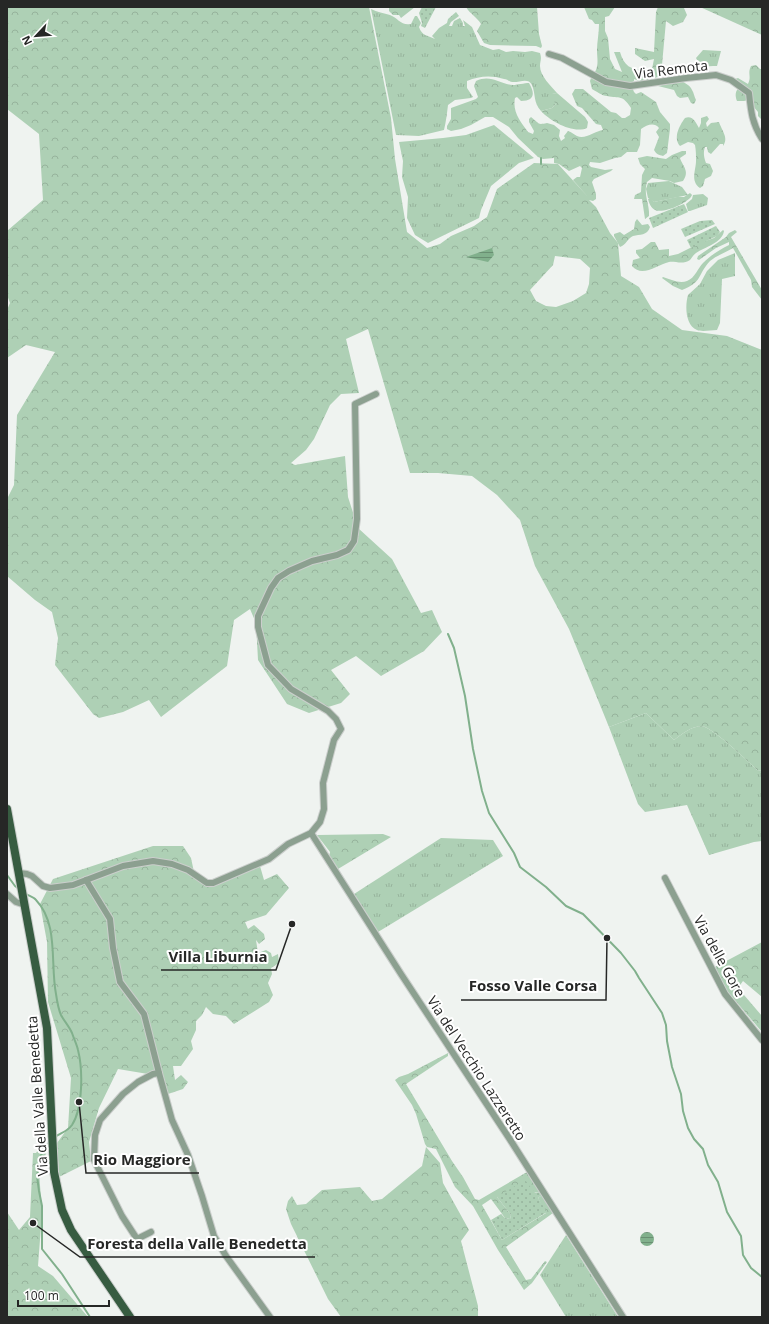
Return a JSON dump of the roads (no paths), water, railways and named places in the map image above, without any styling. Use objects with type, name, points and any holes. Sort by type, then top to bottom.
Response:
[{"type":"main road","name":"Via della Valle Benedetta","points":[[7,809],[47,1028],[54,1172],[62,1210],[71,1230],[130,1317]]},
{"type":"street","name":"Via Remota","points":[[549,54],[562,58],[606,82],[630,86],[716,75],[731,80],[749,93],[752,118],[755,128],[762,139]]},
{"type":"street","points":[[19,873],[32,876],[43,886],[50,888],[73,885],[123,866],[153,861],[172,864],[188,870],[207,883],[213,883],[269,859],[288,844],[311,832],[320,822],[324,809],[323,783],[334,740],[341,729],[336,720],[328,711],[291,689],[268,665],[258,627],[258,616],[271,588],[278,578],[289,571],[312,561],[337,555],[348,550],[354,541],[357,519],[355,404],[376,394]]},
{"type":"street","name":"Via del Vecchio Lazzeretto","points":[[311,832],[623,1317]]},
{"type":"street","name":"Via delle Gore","points":[[665,878],[725,994],[762,1040]]},
{"type":"street","points":[[86,880],[110,919],[113,948],[120,982],[144,1014],[172,1120],[188,1155],[214,1236],[226,1256],[270,1317]]},
{"type":"street","points":[[8,896],[16,902],[24,902]]},
{"type":"street","points":[[151,1232],[137,1239],[122,1216],[94,1160],[95,1135],[100,1120],[123,1094],[138,1082],[153,1074],[159,1073]]},
{"type":"waterway","points":[[541,158],[541,164]]},
{"type":"waterway","points":[[448,634],[454,648],[465,696],[473,749],[482,791],[489,813],[514,853],[520,867],[546,887],[566,906],[583,914],[621,953],[635,971],[662,1013],[666,1025],[667,1041],[672,1067],[681,1094],[683,1111],[688,1128],[694,1139],[703,1149],[708,1165],[718,1182],[727,1212],[741,1236],[743,1255],[751,1268],[762,1277]]},
{"type":"waterway","points":[[7,875],[19,889]]},
{"type":"waterway","points":[[26,894],[36,900],[48,921],[51,932],[54,982],[58,1004],[61,1015],[72,1033],[80,1058],[81,1089],[76,1118],[66,1131],[55,1137]]},
{"type":"waterway","points":[[49,1143],[41,1155],[37,1176],[42,1206],[42,1249],[62,1274],[90,1317]]},
{"type":"place","name":"Villa Liburnia","points":[[292,924]]},
{"type":"place","name":"Fosso Valle Corsa","points":[[607,938]]},
{"type":"place","name":"Rio Maggiore","points":[[79,1102]]},
{"type":"place","name":"Foresta della Valle Benedetta","points":[[33,1223]]}]
